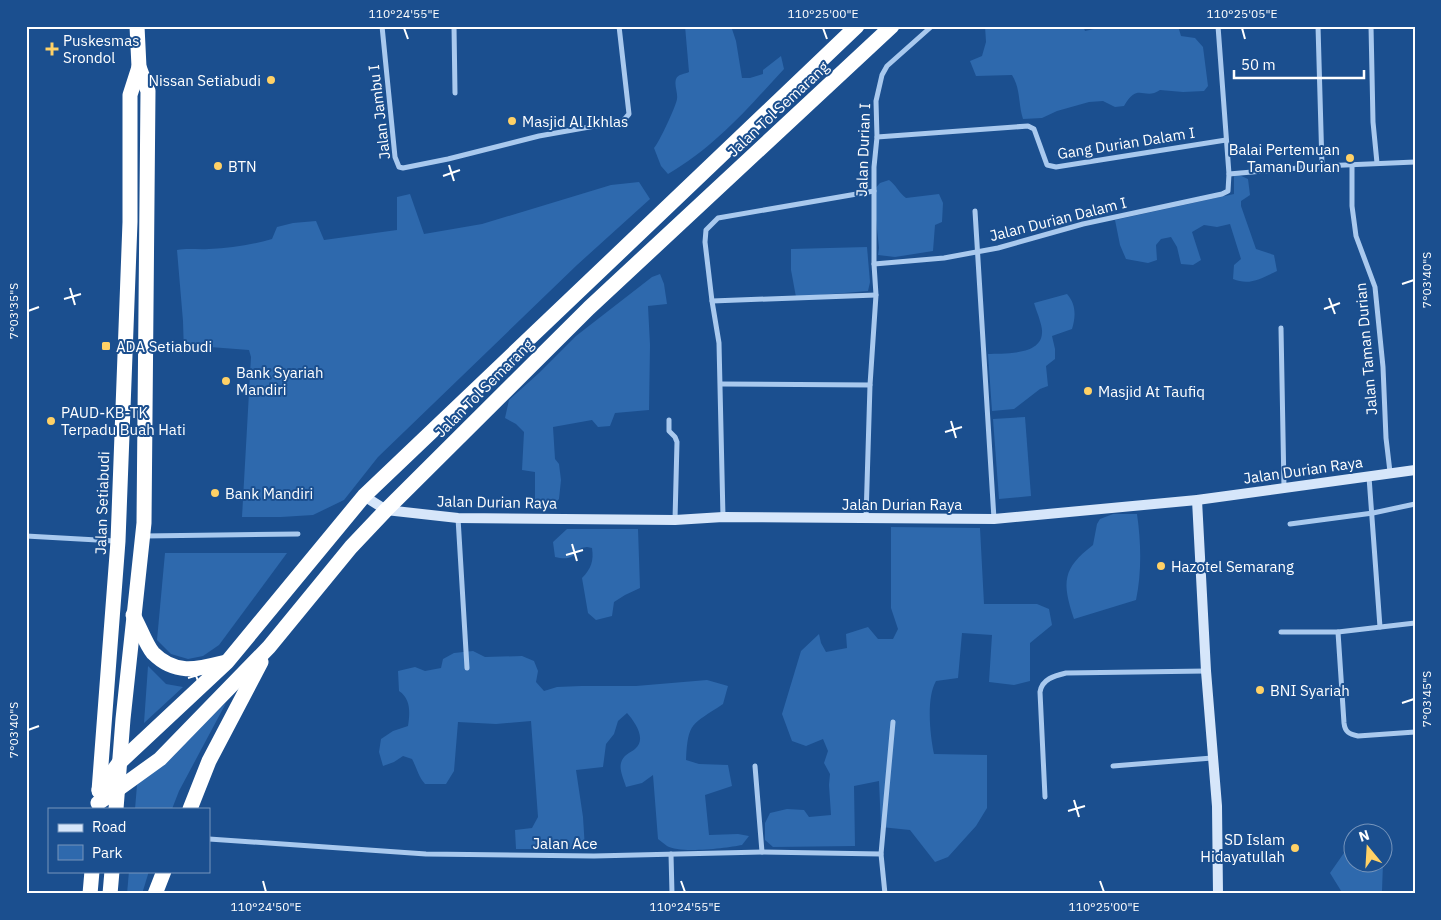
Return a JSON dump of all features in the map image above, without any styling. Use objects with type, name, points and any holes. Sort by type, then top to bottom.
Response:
[{"type":"highway","name":"Jalan Setiabudi","points":[[116,808],[133,615],[144,536],[148,90],[139,67],[137,26]]},
{"type":"highway","name":"Jalan Tol Semarang","points":[[119,763],[227,662],[364,496],[856,26]]},
{"type":"highway","name":"Jalan Tol Semarang","points":[[118,790],[160,758],[269,647],[351,547],[589,308],[892,26]]},
{"type":"highway","name":"Jalan Setiabudi","points":[[98,801],[118,541],[130,222],[130,95],[139,67]]},
{"type":"highway","points":[[133,615],[152,652],[172,667],[197,669],[227,662]]},
{"type":"highway","points":[[190,808],[209,761],[269,647]]},
{"type":"highway","points":[[98,801],[119,763]]},
{"type":"highway","points":[[98,801],[118,790]]},
{"type":"highway","points":[[90,894],[92,872]]},
{"type":"highway","points":[[110,894],[112,872]]},
{"type":"highway","points":[[155,894],[164,872]]},
{"type":"main road","name":"Jalan Durian Raya","points":[[386,510],[458,518],[675,520],[723,517],[994,519],[1197,500],[1415,470]]},
{"type":"main road","points":[[364,496],[386,510]]},
{"type":"main road","points":[[1197,500],[1206,671],[1217,806],[1218,894]]},
{"type":"street","name":"Jalan Jambu I","points":[[382,26],[396,164],[403,168],[448,159],[539,136],[623,121],[629,114],[619,26]]},
{"type":"street","points":[[454,26],[455,93]]},
{"type":"street","name":"Jalan Durian I","points":[[866,519],[870,385],[876,296],[874,264],[874,167],[877,137],[876,102],[882,76],[888,66],[932,26]]},
{"type":"street","points":[[1218,26],[1229,174],[1322,166],[1415,162]]},
{"type":"street","points":[[1318,26],[1322,166]]},
{"type":"street","points":[[1371,26],[1373,122],[1378,163]]},
{"type":"street","name":"Gang Durian Dalam I","points":[[877,137],[1028,126],[1034,129],[1046,165],[1056,167],[1226,140]]},
{"type":"street","name":"Jalan Taman Durian","points":[[1352,166],[1352,206],[1356,236],[1376,287],[1390,472]]},
{"type":"street","name":"Jalan Durian Dalam I","points":[[874,264],[928,260],[979,252],[1110,218],[1222,194],[1229,189],[1229,174]]},
{"type":"street","points":[[723,517],[719,342],[705,242],[706,230],[718,218],[874,191]]},
{"type":"street","points":[[975,211],[994,519]]},
{"type":"street","points":[[712,301],[876,296]]},
{"type":"street","points":[[1281,328],[1284,488]]},
{"type":"street","points":[[721,384],[870,385]]},
{"type":"street","points":[[669,420],[669,431],[676,437],[677,442],[675,520]]},
{"type":"street","points":[[1369,477],[1380,627]]},
{"type":"street","points":[[1290,524],[1373,513],[1415,504]]},
{"type":"street","points":[[458,518],[467,668]]},
{"type":"street","points":[[144,536],[298,534]]},
{"type":"street","points":[[26,536],[118,541]]},
{"type":"street","points":[[1281,632],[1338,632],[1415,623]]},
{"type":"street","points":[[1338,632],[1346,731],[1349,734],[1358,736],[1415,732]]},
{"type":"street","points":[[1045,797],[1040,692],[1044,683],[1049,678],[1066,673],[1206,671]]},
{"type":"street","points":[[885,894],[881,854],[893,722]]},
{"type":"street","points":[[1113,766],[1212,758]]},
{"type":"street","points":[[755,766],[762,852]]},
{"type":"street","name":"Jalan Ace","points":[[210,839],[426,854],[594,856],[762,852],[881,854]]},
{"type":"street","points":[[671,854],[672,894]]},
{"type":"green space","points":[[685,26],[731,26],[736,41],[742,78],[763,74],[763,70],[781,56],[784,69],[716,139],[701,152],[668,174],[661,166],[654,148],[676,103],[676,79],[680,75],[689,72]]},
{"type":"green space","points":[[985,26],[1083,26],[1085,31],[1107,26],[1178,26],[1181,36],[1195,38],[1203,47],[1208,86],[1204,91],[1160,90],[1150,94],[1137,93],[1133,94],[1124,106],[1115,107],[1103,101],[1089,102],[1057,111],[1042,118],[1023,119],[1017,86],[1012,75],[976,76],[970,61],[982,56],[986,42]]},
{"type":"green space","points":[[1237,174],[1248,179],[1250,195],[1241,201],[1241,206],[1256,249],[1274,255],[1277,271],[1245,282],[1233,279],[1234,265],[1241,259],[1230,224],[1217,227],[1204,225],[1192,232],[1201,260],[1193,265],[1181,264],[1177,247],[1171,237],[1161,239],[1156,245],[1157,260],[1148,263],[1126,259],[1120,245],[1115,220],[1234,194],[1234,175]]},
{"type":"green space","points":[[889,180],[906,198],[939,194],[943,203],[942,222],[935,225],[933,251],[895,257],[878,255],[879,248],[873,191],[880,183]]},
{"type":"green space","points":[[639,182],[650,199],[577,265],[378,457],[344,500],[313,515],[242,517],[251,357],[249,350],[210,347],[184,354],[177,250],[225,248],[256,243],[272,239],[277,227],[293,223],[316,221],[324,240],[397,230],[397,197],[410,194],[424,234],[482,224],[611,185]]},
{"type":"green space","points":[[867,247],[870,282],[868,291],[796,297],[791,270],[791,249]]},
{"type":"green space","points":[[660,274],[664,284],[667,304],[648,306],[650,345],[649,410],[615,413],[610,426],[598,427],[592,420],[553,427],[555,459],[559,464],[561,480],[559,499],[549,509],[535,503],[535,472],[522,470],[524,432],[516,424],[505,418],[509,400],[576,336],[652,277]]},
{"type":"green space","points":[[1067,294],[1074,306],[1075,315],[1072,329],[1052,336],[1055,359],[1046,366],[1048,386],[1040,389],[1014,409],[992,411],[988,354],[1020,352],[1035,346],[1040,340],[1042,330],[1034,303]]},
{"type":"green space","points":[[1025,417],[1031,496],[999,499],[993,419]]},
{"type":"green space","points":[[1113,514],[1137,514],[1140,557],[1136,600],[1074,619],[1068,595],[1067,577],[1075,561],[1093,545],[1097,524],[1100,519]]},
{"type":"green space","points":[[891,527],[980,528],[984,604],[1037,604],[1049,609],[1052,625],[1030,643],[1030,681],[1014,685],[989,682],[992,635],[962,633],[958,678],[936,681],[933,688],[930,717],[934,754],[987,755],[987,808],[976,826],[948,857],[935,862],[910,830],[881,827],[879,781],[854,786],[855,846],[773,847],[765,840],[765,823],[770,813],[787,809],[804,810],[809,817],[831,815],[830,774],[824,763],[828,751],[823,739],[806,746],[792,741],[782,714],[801,651],[819,634],[826,652],[847,648],[846,634],[868,627],[878,639],[893,639],[898,629],[891,608]]},
{"type":"green space","points":[[567,529],[638,529],[640,588],[614,602],[612,616],[596,620],[588,613],[582,578],[591,564],[593,557],[592,548],[581,548],[570,557],[555,557],[553,542]]},
{"type":"green space","points":[[165,553],[287,553],[219,645],[203,656],[188,659],[171,654],[157,640]]},
{"type":"green space","points":[[473,651],[485,657],[522,656],[534,661],[538,671],[536,682],[544,691],[557,687],[636,686],[707,680],[728,686],[723,704],[698,721],[690,731],[686,760],[699,764],[728,765],[732,786],[705,795],[709,835],[738,834],[749,836],[742,845],[704,850],[673,848],[658,839],[653,775],[642,783],[626,787],[621,772],[622,760],[635,749],[640,740],[636,726],[627,713],[618,721],[614,734],[606,744],[603,767],[576,770],[583,817],[585,849],[516,849],[515,830],[532,828],[538,817],[531,721],[496,724],[458,722],[454,771],[446,784],[425,784],[412,759],[403,756],[383,766],[379,752],[381,739],[393,731],[408,726],[409,707],[406,698],[399,691],[398,671],[415,667],[425,671],[441,668],[443,659],[454,653]]},
{"type":"green space","points":[[148,666],[166,684],[183,687],[144,723]]},
{"type":"green space","points":[[226,703],[179,791],[172,808],[135,808],[137,785]]},
{"type":"green space","points":[[1344,853],[1344,872],[1383,872],[1382,891],[1369,894],[1343,894],[1330,873]]},
{"type":"green space","points":[[129,872],[149,872],[142,894],[127,894]]},
{"type":"place","name":"Puskesmas Srondol","points":[[52,49]]},
{"type":"place","name":"Nissan Setiabudi","points":[[271,80]]},
{"type":"place","name":"Masjid Al Ikhlas","points":[[512,121]]},
{"type":"place","name":"Balai Pertemuan Taman Durian","points":[[1350,158]]},
{"type":"place","name":"BTN","points":[[218,166]]},
{"type":"place","name":"ADA Setiabudi","points":[[106,346]]},
{"type":"place","name":"Bank Syariah Mandiri","points":[[226,381]]},
{"type":"place","name":"Masjid At Taufiq","points":[[1088,391]]},
{"type":"place","name":"PAUD-KB-TK Terpadu Buah Hati","points":[[51,421]]},
{"type":"place","name":"Bank Mandiri","points":[[215,493]]},
{"type":"place","name":"Hazotel Semarang","points":[[1161,566]]},
{"type":"place","name":"BNI Syariah","points":[[1260,690]]},
{"type":"place","name":"SD Islam Hidayatullah","points":[[1295,848]]}]
